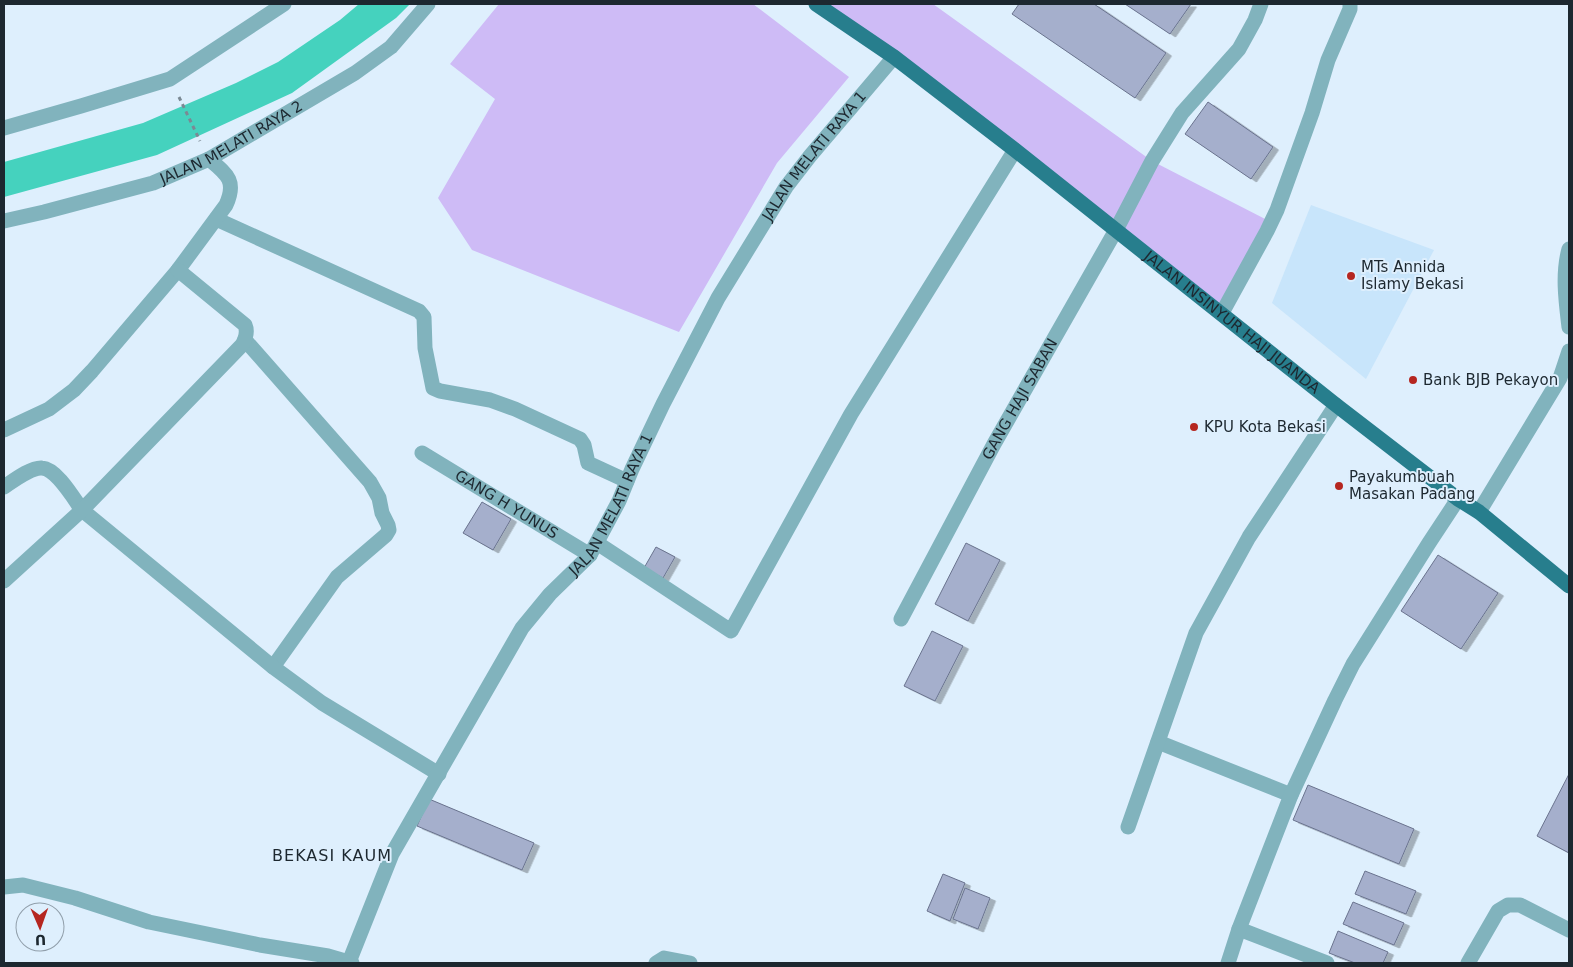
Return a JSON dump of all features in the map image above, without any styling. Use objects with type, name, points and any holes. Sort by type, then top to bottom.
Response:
[{"type":"main road","name":"JALAN INSINYUR HAJI JUANDA","points":[[822,5],[1016,150],[1336,405],[1458,499],[1479,512],[1569,586]]},
{"type":"street","points":[[4,128],[170,78],[284,4]]},
{"type":"street","name":"JALAN MELATI RAYA 2","points":[[4,221],[153,183],[210,159],[346,78],[391,47],[428,4]]},
{"type":"street","name":"GANG HAJI SABAN","points":[[900,619],[994,444],[1116,230],[1152,161],[1182,113],[1239,49],[1256,20],[1261,4]]},
{"type":"street","points":[[1222,314],[1277,210],[1309,122],[1328,60],[1350,9],[1350,4]]},
{"type":"street","name":"JALAN MELATI RAYA 1","points":[[350,963],[392,854],[522,628],[550,594],[594,549],[619,501],[663,404],[718,298],[786,187],[894,57]]},
{"type":"street","name":"GANG H YUNUS","points":[[422,453],[594,549],[731,631],[852,414],[1016,150]]},
{"type":"street","points":[[4,430],[49,409],[74,390],[178,270],[226,205],[231,189],[227,175],[210,159]]},
{"type":"street","points":[[216,219],[419,311],[424,318],[425,348],[433,388],[440,392],[490,400],[515,409],[580,439],[584,445],[588,463],[627,481]]},
{"type":"street","points":[[1569,249],[1565,290],[1569,327]]},
{"type":"street","points":[[4,581],[82,510],[245,340],[247,329],[245,324],[178,270]]},
{"type":"street","points":[[245,340],[370,482],[379,498],[382,513],[388,525],[386,535],[337,577],[273,667]]},
{"type":"street","points":[[1479,512],[1560,378],[1569,351]]},
{"type":"street","points":[[1128,826],[1196,633],[1249,537],[1336,405]]},
{"type":"street","points":[[4,487],[36,468],[44,468],[56,475],[82,510],[273,667],[322,703],[439,774]]},
{"type":"street","points":[[1228,963],[1239,929],[1291,795],[1319,732],[1353,664],[1428,543],[1458,499]]},
{"type":"street","points":[[1158,742],[1291,795]]},
{"type":"street","points":[[4,887],[23,885],[76,898],[149,922],[327,960],[350,963]]},
{"type":"street","points":[[1468,963],[1498,911],[1508,906],[1520,906],[1569,930]]},
{"type":"street","points":[[1239,929],[1328,963]]},
{"type":"street","points":[[656,963],[664,958],[690,963]]},
{"type":"path","points":[[170,78],[210,159]]},
{"type":"shaded area","points":[[359,4],[410,4],[396,18],[292,93],[157,155],[4,197],[4,162],[143,123],[236,83],[278,62],[340,20]]},
{"type":"shaded area","points":[[499,4],[753,4],[849,77],[777,163],[679,332],[472,250],[438,198],[495,99],[450,64]]},
{"type":"shaded area","points":[[827,4],[933,4],[1152,161],[1271,222],[1222,313]]},
{"type":"shaded area","name":"MTs Annida Islamy Bekasi","points":[[1311,205],[1434,250],[1366,379],[1272,303]]},
{"type":"building","points":[[1019,4],[1094,4],[1166,53],[1135,98],[1012,14]]},
{"type":"building","points":[[1125,4],[1191,4],[1170,34]]},
{"type":"building","points":[[1208,102],[1273,147],[1251,179],[1185,134]]},
{"type":"building","points":[[482,502],[511,519],[493,550],[463,533]]},
{"type":"building","points":[[966,543],[1000,560],[968,621],[935,604]]},
{"type":"building","points":[[656,547],[675,557],[663,578],[644,568]]},
{"type":"building","points":[[1438,555],[1498,593],[1461,649],[1401,611]]},
{"type":"building","points":[[932,631],[963,646],[935,701],[904,686]]},
{"type":"building","points":[[1569,774],[1569,853],[1537,836]]},
{"type":"building","points":[[1308,785],[1414,829],[1399,864],[1293,820]]},
{"type":"building","points":[[429,799],[534,843],[522,870],[417,826]]},
{"type":"building","points":[[1365,871],[1416,891],[1406,914],[1355,894]]},
{"type":"building","points":[[943,874],[965,883],[950,921],[927,911]]},
{"type":"building","points":[[965,888],[990,898],[978,929],[953,919]]},
{"type":"building","points":[[1353,902],[1404,923],[1394,945],[1343,924]]},
{"type":"building","points":[[1338,931],[1388,952],[1383,963],[1355,963],[1329,953]]},
{"type":"place","name":"MTs Annida Islamy Bekasi","points":[[1351,276]]},
{"type":"place","name":"Bank BJB Pekayon","points":[[1413,380]]},
{"type":"place","name":"KPU Kota Bekasi","points":[[1194,427]]},
{"type":"place","name":"Payakumbuah Masakan Padang","points":[[1339,486]]},
{"type":"district","name":"BEKASI KAUM","points":[[332,855]]}]
